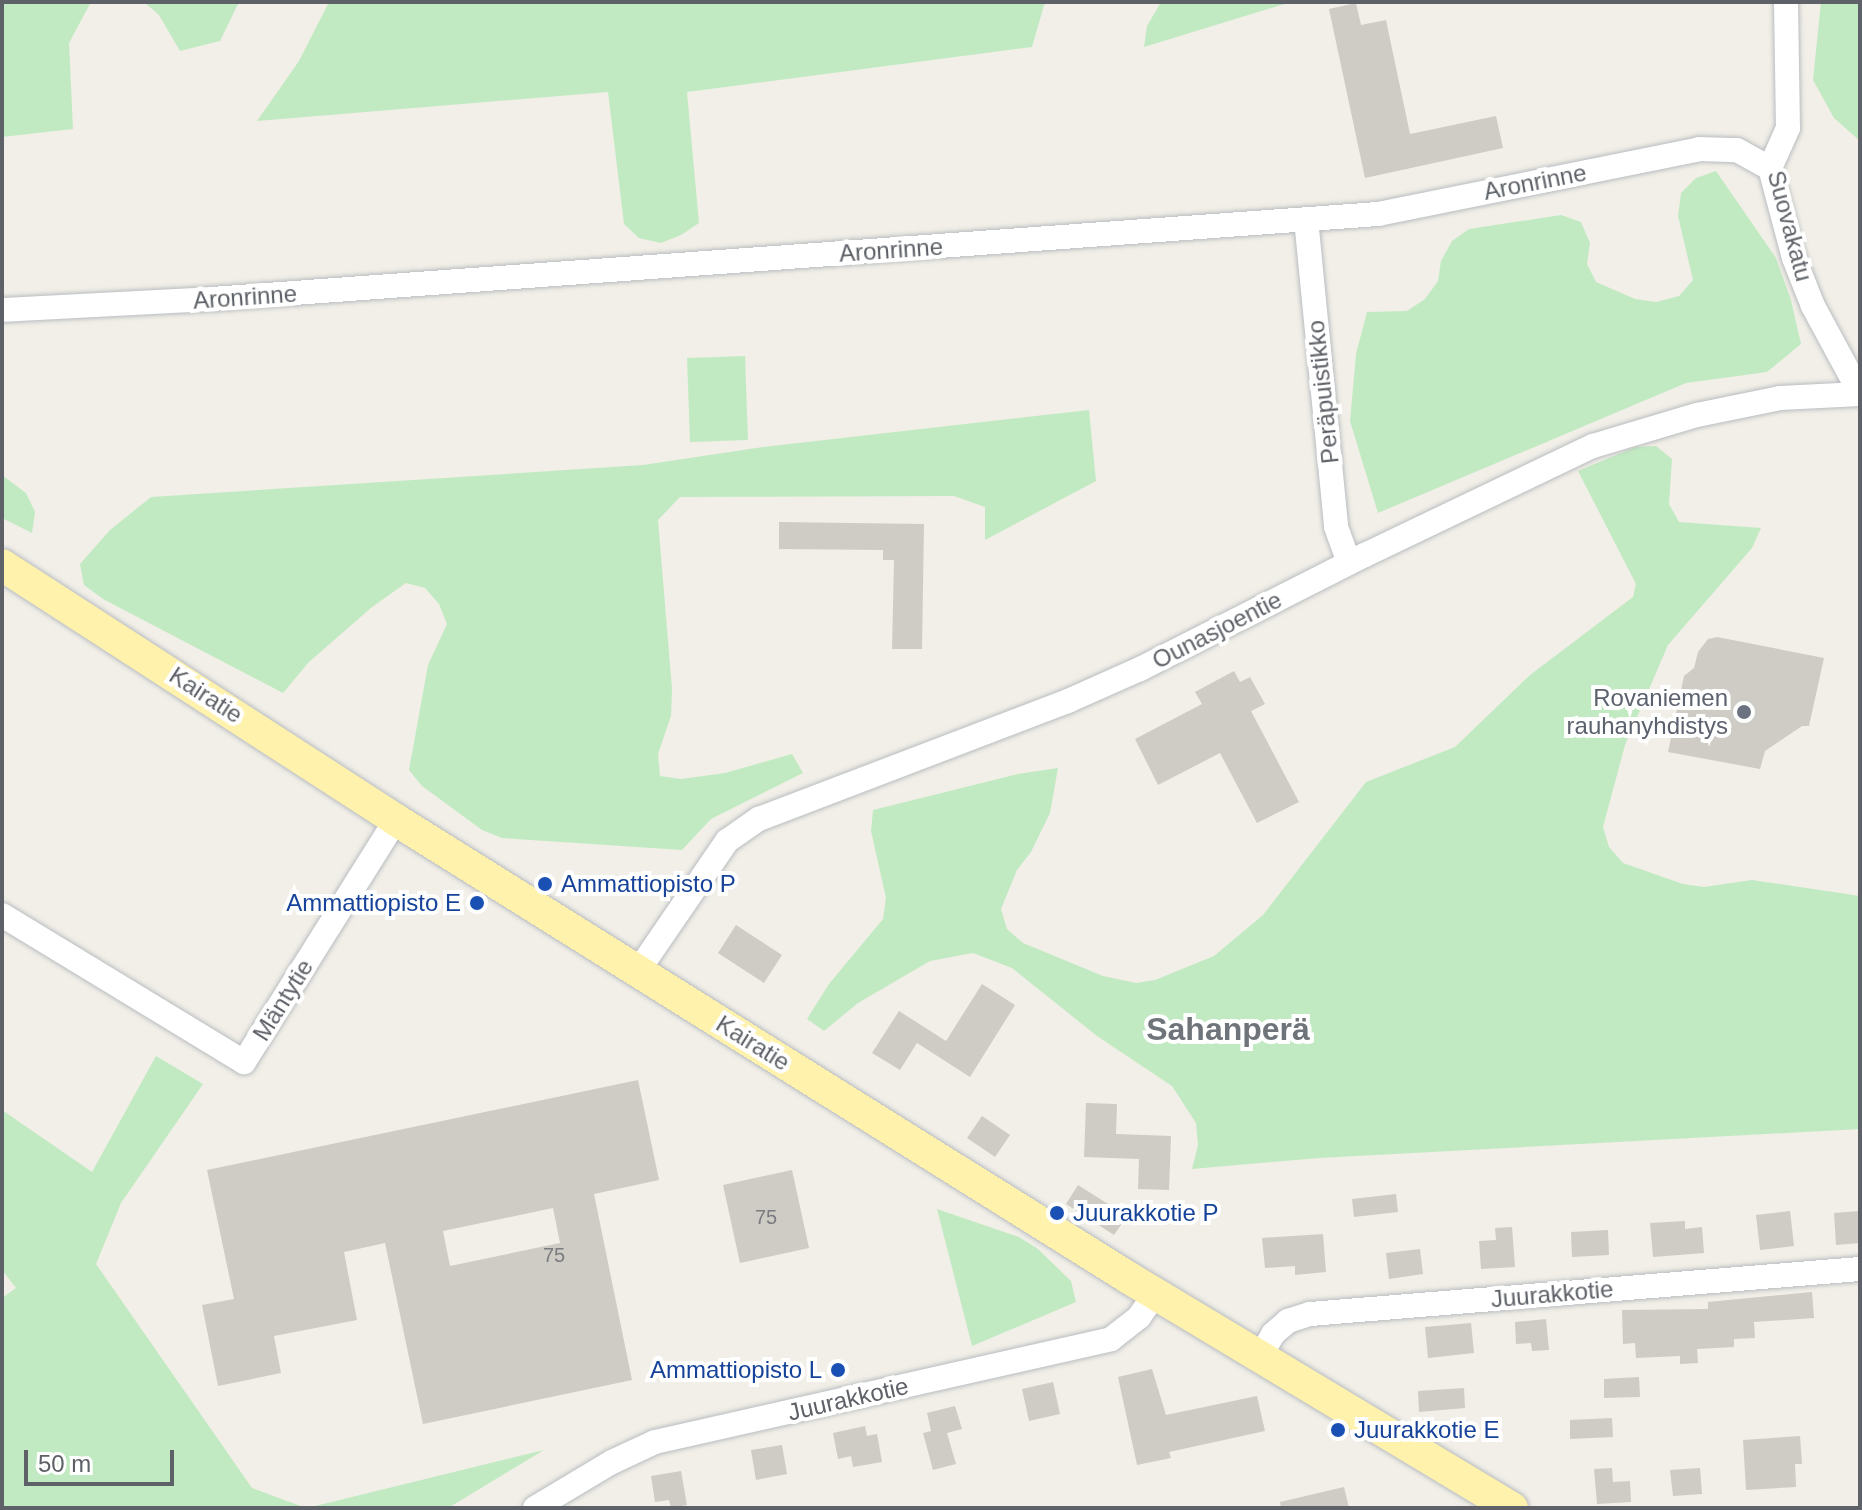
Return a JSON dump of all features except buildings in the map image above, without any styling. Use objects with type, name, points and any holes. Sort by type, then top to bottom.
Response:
[{"type":"main road","name":"Kairatie","points":[[2,565],[396,820],[1156,1293],[1512,1508]]},
{"type":"street","name":"Suovakatu","points":[[1786,2],[1788,128],[1770,168],[1794,258],[1808,294],[1860,394]]},
{"type":"street","name":"Aronrinne","points":[[2,310],[244,297],[1378,214],[1699,149],[1737,150],[1770,168]]},
{"type":"street","name":"Peräpuistikko","points":[[1306,219],[1336,527],[1349,563]]},
{"type":"street","name":"Ounasjoentie","points":[[638,971],[727,841],[759,819],[1068,701],[1140,669],[1349,563],[1593,446],[1697,415],[1780,398],[1860,394]]},
{"type":"street","name":"Mäntytie","points":[[2,915],[244,1062],[396,820]]},
{"type":"street","name":"Juurakkotie","points":[[1261,1355],[1273,1334],[1288,1321],[1310,1314],[1860,1269]]},
{"type":"street","name":"Juurakkotie","points":[[535,1508],[612,1462],[655,1442],[1111,1339],[1139,1317],[1156,1293]]},
{"type":"green space","points":[[2,2],[91,2],[69,43],[73,129],[2,137]]},
{"type":"green space","points":[[144,2],[239,2],[220,41],[180,51],[159,15]]},
{"type":"green space","points":[[329,2],[1045,2],[1032,47],[687,92],[699,223],[661,243],[639,238],[624,224],[608,92],[257,121],[299,61]]},
{"type":"green space","points":[[1161,2],[1291,2],[1144,47],[1147,26]]},
{"type":"green space","points":[[1821,2],[1860,2],[1860,141],[1834,118],[1813,80]]},
{"type":"green space","points":[[1716,171],[1776,258],[1791,300],[1801,344],[1767,372],[1686,383],[1378,513],[1350,421],[1356,354],[1367,312],[1407,311],[1425,299],[1438,281],[1441,261],[1452,241],[1469,229],[1561,215],[1581,222],[1590,243],[1587,264],[1596,282],[1635,299],[1656,302],[1679,296],[1693,280],[1678,216],[1681,193],[1696,178]]},
{"type":"green space","points":[[745,356],[748,440],[690,442],[687,358]]},
{"type":"green space","points":[[1089,410],[1096,481],[985,540],[985,507],[954,496],[680,497],[658,520],[672,689],[671,716],[658,754],[660,776],[681,779],[725,773],[792,754],[803,773],[711,819],[682,850],[502,838],[482,830],[422,786],[409,770],[428,665],[447,624],[439,604],[425,588],[406,583],[372,607],[309,662],[283,693],[103,599],[84,585],[80,564],[110,530],[151,497],[643,465],[763,447]]},
{"type":"green space","points":[[1656,446],[1672,459],[1669,504],[1679,522],[1761,528],[1752,548],[1668,645],[1625,745],[1603,827],[1609,847],[1623,863],[1683,884],[1704,887],[1752,880],[1860,896],[1860,1129],[1319,1158],[1192,1169],[1198,1145],[1196,1123],[1172,1086],[1097,1036],[1012,968],[973,953],[930,961],[858,1003],[824,1031],[807,1019],[829,984],[883,919],[886,898],[871,831],[873,810],[1018,774],[1058,768],[1050,813],[1031,852],[1017,870],[1001,909],[1007,929],[1023,943],[1103,976],[1136,983],[1155,980],[1214,956],[1263,915],[1366,782],[1455,747],[1530,675],[1633,597],[1636,584],[1578,471],[1635,447]]},
{"type":"green space","points":[[2,475],[26,493],[35,512],[32,533],[2,518]]},
{"type":"green space","points":[[156,1056],[203,1084],[121,1203],[96,1264],[252,1488],[306,1508],[2,1508],[2,1298],[16,1288],[2,1270],[2,1110],[92,1172]]},
{"type":"green space","points":[[937,1209],[1019,1237],[1038,1249],[1071,1281],[1076,1302],[972,1346]]},
{"type":"green space","points":[[544,1450],[448,1508],[307,1508]]},
{"type":"place","name":"Rovaniemen rauhanyhdistys","points":[[1744,712]]},
{"type":"place","name":"Ammattiopisto P","points":[[545,884]]},
{"type":"place","name":"Ammattiopisto E","points":[[477,903]]},
{"type":"place","name":"Juurakkotie P","points":[[1057,1213]]},
{"type":"place","name":"Ammattiopisto L","points":[[838,1370]]},
{"type":"place","name":"Juurakkotie E","points":[[1338,1430]]},
{"type":"district","name":"Sahanperä","points":[[1228,1029]]}]
